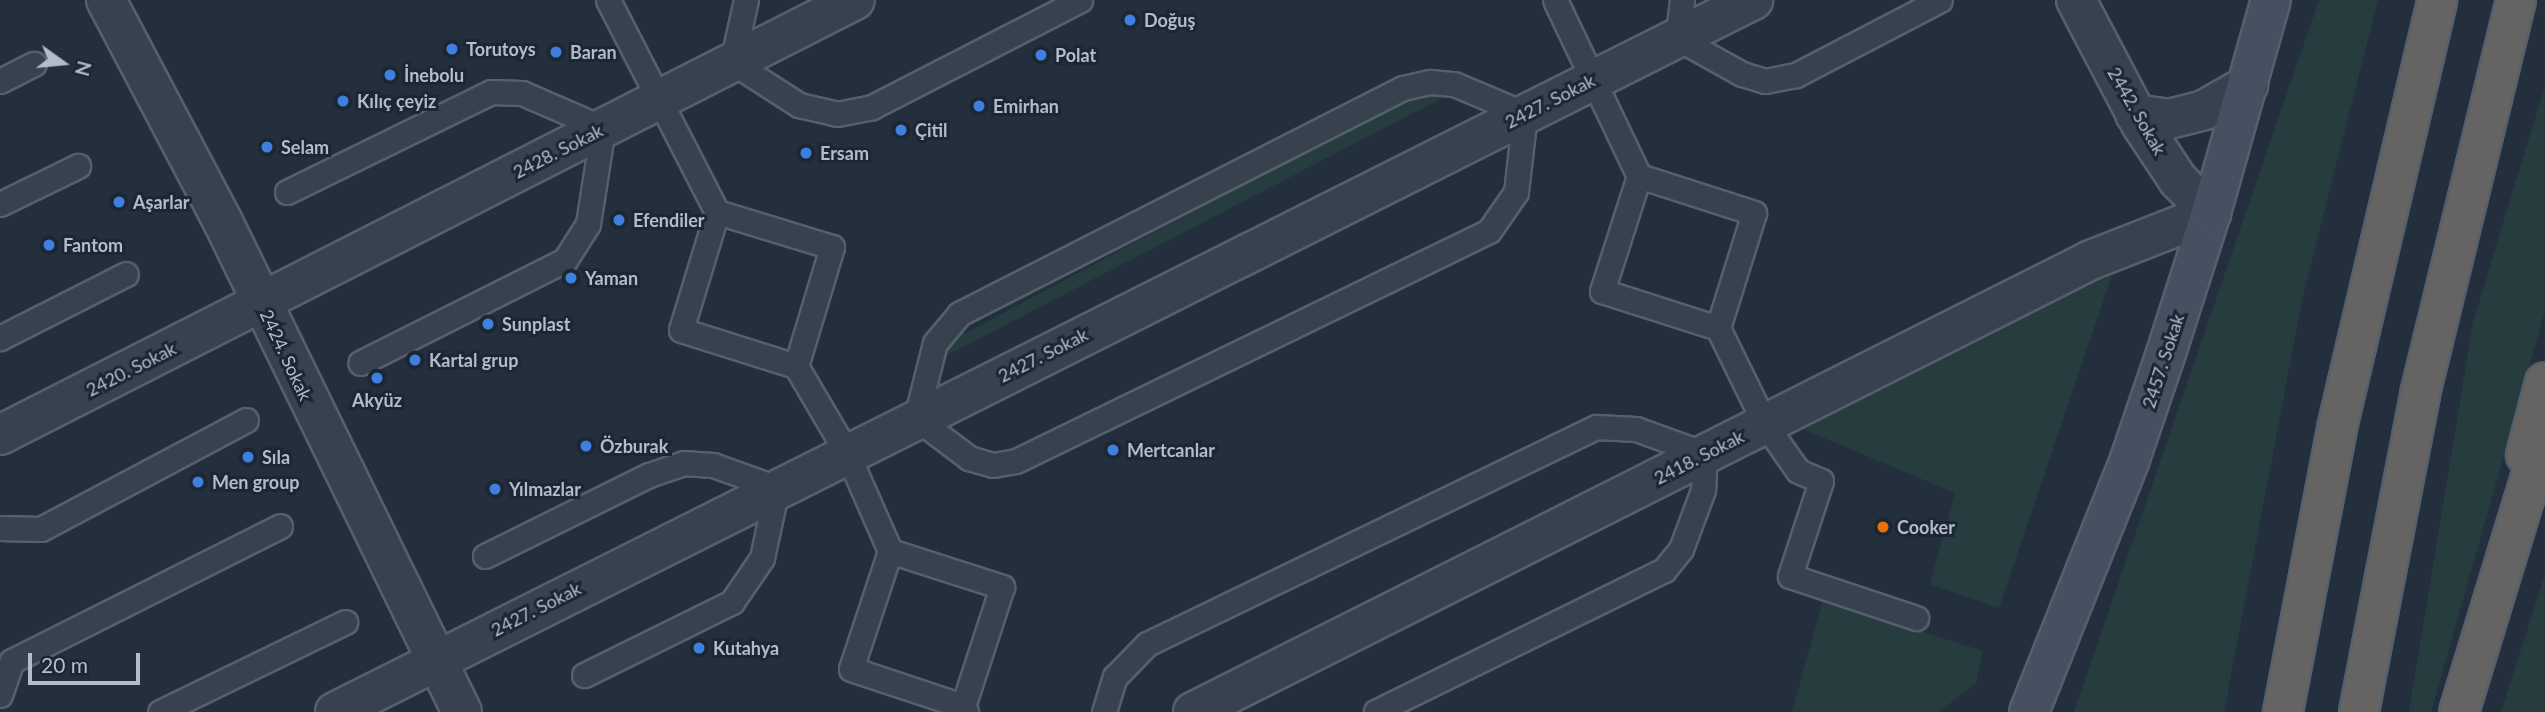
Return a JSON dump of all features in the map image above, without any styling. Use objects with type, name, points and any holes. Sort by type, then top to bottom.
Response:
[{"type":"highway","points":[[2283,712],[2337,428],[2437,0]]},
{"type":"highway","points":[[2359,712],[2420,394],[2516,0]]},
{"type":"highway","points":[[2514,529],[2545,382]]},
{"type":"highway","points":[[2459,712],[2545,431]]},
{"type":"main road","name":"2457. Sokak","points":[[2029,712],[2130,459],[2211,213],[2271,0]]},
{"type":"street","name":"2424. Sokak","points":[[106,0],[261,302],[462,712]]},
{"type":"street","name":"2428. Sokak","points":[[261,302],[855,0]]},
{"type":"street","name":"2427. Sokak","points":[[335,712],[1753,0]]},
{"type":"street","name":"2442. Sokak","points":[[2076,0],[2135,114],[2178,180],[2211,213]]},
{"type":"street","points":[[2135,114],[2169,119],[2204,110],[2228,100],[2248,85]]},
{"type":"street","name":"2418. Sokak","points":[[1192,712],[2091,260],[2211,213]]},
{"type":"street","name":"2420. Sokak","points":[[0,435],[261,302]]},
{"type":"lane","points":[[746,0],[732,62],[800,105],[827,113],[855,112],[1080,0]]},
{"type":"lane","points":[[1555,0],[1590,82],[1639,176],[1754,213],[1718,328],[1765,424],[1798,471],[1821,481],[1790,576],[1916,618]]},
{"type":"lane","points":[[1682,0],[1678,38],[1753,79],[1781,80],[1940,0]]},
{"type":"lane","points":[[605,1],[717,212],[681,330],[796,366],[847,453],[890,551],[851,669],[965,709],[1002,587],[890,551]]},
{"type":"lane","points":[[0,81],[34,64]]},
{"type":"lane","points":[[1454,84],[1525,114],[1516,192],[1489,231],[1016,461],[993,465],[969,458],[916,418],[935,342],[958,314],[1403,88],[1454,84]]},
{"type":"lane","points":[[287,192],[491,92],[522,93],[603,128],[588,224],[565,260],[360,363]]},
{"type":"lane","points":[[0,204],[78,166]]},
{"type":"lane","points":[[1639,176],[1602,291],[1718,328]]},
{"type":"lane","points":[[717,212],[832,247],[796,366]]},
{"type":"lane","points":[[0,338],[126,274]]},
{"type":"lane","points":[[0,528],[41,529],[246,420]]},
{"type":"lane","points":[[1104,712],[1115,677],[1147,644],[1596,428],[1636,429],[1705,454],[1703,490],[1681,549],[1664,570],[1376,712]]},
{"type":"lane","points":[[485,556],[649,475],[683,463],[713,465],[777,488],[762,558],[732,602],[584,675]]},
{"type":"lane","points":[[0,695],[6,659],[280,526]]},
{"type":"lane","points":[[160,712],[345,622]]},
{"type":"green space","points":[[2319,0],[2378,0],[2303,295],[2224,712],[2074,712]]},
{"type":"green space","points":[[2545,86],[2545,311],[2431,712],[2409,712],[2473,322]]},
{"type":"green space","points":[[1418,91],[1446,96],[942,358],[955,321],[964,334]]},
{"type":"green space","points":[[2112,275],[1999,608],[1930,584],[1955,493],[1786,422]]},
{"type":"green space","points":[[2545,574],[2545,712],[2501,712]]},
{"type":"green space","points":[[1823,600],[1983,651],[1976,683],[1939,712],[1792,712]]},
{"type":"place","name":"Doğuş","points":[[1130,20]]},
{"type":"place","name":"Torutoys","points":[[452,49]]},
{"type":"place","name":"Baran","points":[[556,52]]},
{"type":"place","name":"Polat","points":[[1041,55]]},
{"type":"place","name":"İnebolu","points":[[390,75]]},
{"type":"place","name":"Kılıç çeyiz","points":[[343,101]]},
{"type":"place","name":"Emirhan","points":[[979,106]]},
{"type":"place","name":"Çitil","points":[[901,130]]},
{"type":"place","name":"Selam","points":[[267,147]]},
{"type":"place","name":"Ersam","points":[[806,153]]},
{"type":"place","name":"Aşarlar","points":[[119,202]]},
{"type":"place","name":"Efendiler","points":[[619,220]]},
{"type":"place","name":"Fantom","points":[[49,245]]},
{"type":"place","name":"Yaman","points":[[571,278]]},
{"type":"place","name":"Sunplast","points":[[488,324]]},
{"type":"place","name":"Kartal grup","points":[[415,360]]},
{"type":"place","name":"Akyüz","points":[[377,378]]},
{"type":"place","name":"Özburak","points":[[586,446]]},
{"type":"place","name":"Mertcanlar","points":[[1113,450]]},
{"type":"place","name":"Sıla","points":[[248,457]]},
{"type":"place","name":"Men group","points":[[198,482]]},
{"type":"place","name":"Yılmazlar","points":[[495,489]]},
{"type":"place","name":"Cooker","points":[[1883,527]]},
{"type":"place","name":"Kutahya","points":[[699,648]]}]
